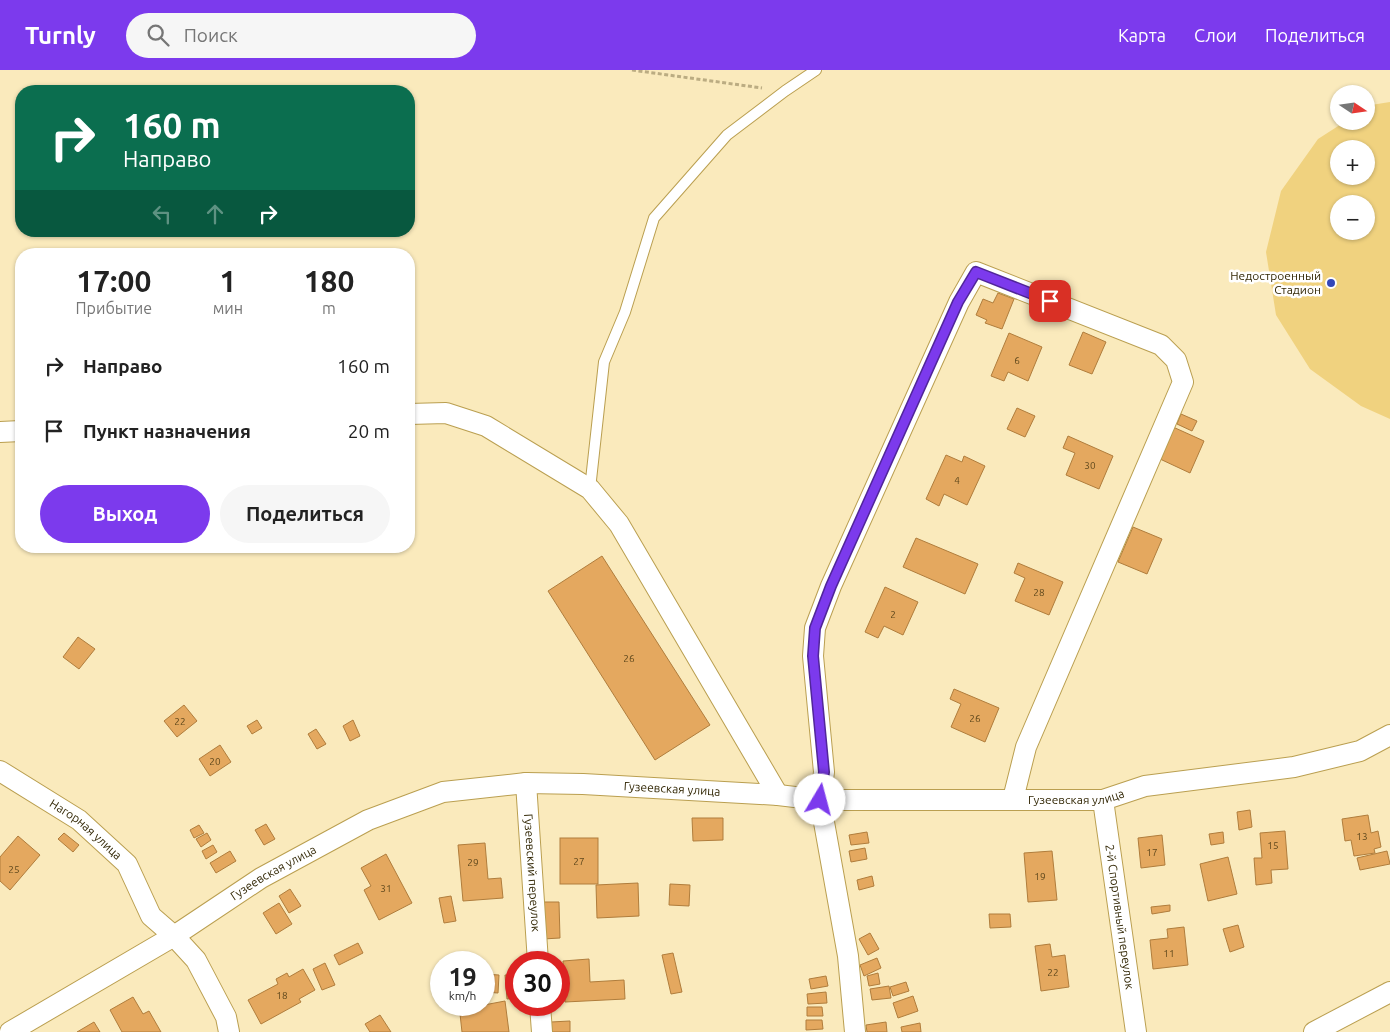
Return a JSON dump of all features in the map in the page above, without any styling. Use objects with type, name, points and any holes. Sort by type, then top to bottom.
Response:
[{"type":"street","points":[[855,1032],[848,956],[820,800],[824,772],[813,656],[815,628],[831,586],[958,302],[976,272],[1161,345],[1176,360],[1183,382],[1026,747],[1013,800]]},
{"type":"street","points":[[415,414],[446,413],[486,426],[590,488],[619,524],[778,795]]},
{"type":"street","points":[[0,432],[15,431]]},
{"type":"street","name":"Гузеевская улица","points":[[10,1032],[174,936],[261,878],[368,820],[443,792],[526,783],[583,784],[778,795],[820,800],[1103,800],[1145,786],[1294,767],[1360,751],[1390,735]]},
{"type":"street","name":"Нагорная улица","points":[[0,772],[79,820],[127,864],[150,916],[174,936],[196,960],[226,1017],[229,1032]]},
{"type":"street","name":"Гузеевский переулок","points":[[526,783],[537,951]]},
{"type":"street","name":"2-й Спортивный переулок","points":[[1103,800],[1136,1032]]},
{"type":"street","points":[[1314,1032],[1390,992]]},
{"type":"street","points":[[541,1016],[542,1032]]},
{"type":"lane","points":[[590,488],[604,362],[625,312],[654,218],[727,135],[816,70]]},
{"type":"path","points":[[632,70],[785,91]]},
{"type":"shaded area","name":"Недостроенный Стадион","points":[[1390,102],[1390,419],[1361,406],[1310,369],[1276,315],[1266,252],[1281,191],[1318,139],[1332,130],[1375,130],[1375,104]]},
{"type":"building","points":[[998,293],[1014,299],[1002,329],[985,323],[987,320],[976,315],[983,299],[993,303]]},
{"type":"building","points":[[1083,332],[1106,342],[1092,374],[1069,365]]},
{"type":"building","points":[[1009,333],[1042,347],[1028,381],[1008,372],[1004,381],[991,376]]},
{"type":"building","points":[[1017,408],[1035,416],[1025,437],[1007,429]]},
{"type":"building","points":[[1181,414],[1197,421],[1192,431],[1177,424]]},
{"type":"building","points":[[1173,427],[1204,441],[1190,473],[1160,459]]},
{"type":"building","points":[[1068,436],[1113,456],[1099,489],[1066,475],[1075,453],[1063,448]]},
{"type":"building","points":[[946,455],[962,462],[964,456],[985,466],[967,505],[944,494],[939,506],[926,499]]},
{"type":"building","points":[[1133,527],[1162,539],[1147,574],[1118,562]]},
{"type":"building","points":[[916,538],[978,564],[965,594],[903,567]]},
{"type":"building","points":[[602,556],[710,725],[655,760],[548,591]]},
{"type":"building","points":[[1018,563],[1063,582],[1049,615],[1015,601],[1025,578],[1014,573]]},
{"type":"building","points":[[885,587],[918,602],[903,635],[884,626],[878,638],[865,632]]},
{"type":"building","points":[[78,637],[95,649],[79,669],[63,657]]},
{"type":"building","points":[[954,689],[999,708],[985,742],[951,727],[961,704],[950,699]]},
{"type":"building","points":[[184,705],[197,721],[177,737],[164,721]]},
{"type":"building","points":[[257,720],[262,728],[252,734],[247,726]]},
{"type":"building","points":[[353,720],[360,736],[350,741],[343,726]]},
{"type":"building","points":[[316,729],[326,744],[317,749],[308,734]]},
{"type":"building","points":[[220,745],[231,762],[210,776],[199,759]]},
{"type":"building","points":[[1250,810],[1252,827],[1239,830],[1237,812]]},
{"type":"building","points":[[1368,815],[1371,833],[1378,831],[1381,847],[1374,849],[1375,853],[1354,856],[1351,840],[1345,841],[1342,819]]},
{"type":"building","points":[[692,818],[723,818],[723,840],[693,841]]},
{"type":"building","points":[[266,824],[275,839],[264,845],[255,830]]},
{"type":"building","points":[[199,825],[204,833],[194,838],[190,830]]},
{"type":"building","points":[[1285,831],[1288,869],[1271,870],[1272,883],[1256,885],[1254,858],[1262,858],[1260,833]]},
{"type":"building","points":[[867,832],[869,843],[851,845],[849,835]]},
{"type":"building","points":[[1223,832],[1224,843],[1211,845],[1209,834]]},
{"type":"building","points":[[64,833],[79,845],[73,852],[58,839]]},
{"type":"building","points":[[207,833],[211,840],[201,847],[196,839]]},
{"type":"building","points":[[1162,835],[1165,865],[1141,868],[1138,838]]},
{"type":"building","points":[[18,836],[40,855],[10,890],[0,881],[0,857]]},
{"type":"building","points":[[560,838],[598,838],[598,884],[560,884]]},
{"type":"building","points":[[485,843],[488,879],[501,878],[503,898],[463,901],[458,845]]},
{"type":"building","points":[[213,845],[217,852],[206,859],[202,851]]},
{"type":"building","points":[[865,848],[867,859],[851,862],[849,851]]},
{"type":"building","points":[[230,851],[236,861],[216,873],[210,863]]},
{"type":"building","points":[[1052,851],[1057,900],[1028,902],[1024,853]]},
{"type":"building","points":[[1387,851],[1390,864],[1360,870],[1357,858]]},
{"type":"building","points":[[386,854],[412,903],[379,920],[364,890],[371,886],[361,868]]},
{"type":"building","points":[[1228,857],[1237,894],[1208,901],[1200,864]]},
{"type":"building","points":[[872,876],[874,886],[859,890],[857,880]]},
{"type":"building","points":[[638,883],[639,916],[597,918],[596,885]]},
{"type":"building","points":[[670,884],[690,885],[689,906],[669,905]]},
{"type":"building","points":[[290,889],[301,906],[289,913],[279,896]]},
{"type":"building","points":[[451,896],[456,921],[444,923],[439,898]]},
{"type":"building","points":[[541,902],[559,902],[560,938],[543,939]]},
{"type":"building","points":[[279,903],[292,924],[276,934],[263,913]]},
{"type":"building","points":[[1170,905],[1170,911],[1152,914],[1151,907]]},
{"type":"building","points":[[989,914],[1010,914],[1011,927],[990,928]]},
{"type":"building","points":[[1238,925],[1244,947],[1230,952],[1223,929]]},
{"type":"building","points":[[1184,927],[1188,965],[1153,969],[1150,940],[1168,938],[1167,929]]},
{"type":"building","points":[[870,933],[879,949],[868,955],[859,939]]},
{"type":"building","points":[[358,943],[363,953],[339,965],[334,955]]},
{"type":"building","points":[[1050,944],[1052,957],[1065,955],[1069,987],[1041,991],[1035,946]]},
{"type":"building","points":[[673,953],[682,992],[671,994],[662,955]]},
{"type":"building","points":[[877,958],[881,968],[864,976],[860,965]]},
{"type":"building","points":[[589,959],[590,982],[624,980],[625,999],[570,1002],[570,960]]},
{"type":"building","points":[[325,963],[335,985],[322,990],[313,969]]},
{"type":"building","points":[[303,969],[315,990],[299,999],[301,1002],[261,1024],[248,1000],[278,984],[276,979],[287,973],[289,977]]},
{"type":"building","points":[[878,973],[880,984],[869,986],[867,976]]},
{"type":"building","points":[[495,975],[499,975],[498,993],[495,993]]},
{"type":"building","points":[[826,976],[828,986],[811,989],[809,979]]},
{"type":"building","points":[[906,982],[909,991],[893,996],[890,987]]},
{"type":"building","points":[[889,986],[891,998],[872,1000],[870,989]]},
{"type":"building","points":[[826,992],[827,1003],[808,1004],[807,994]]},
{"type":"building","points":[[913,996],[918,1011],[898,1018],[893,1003]]},
{"type":"building","points":[[133,997],[143,1014],[149,1011],[161,1032],[122,1032],[110,1010]]},
{"type":"building","points":[[505,1001],[505,1016],[507,1016],[509,1032],[462,1032],[460,1016],[495,1016],[495,1003]]},
{"type":"building","points":[[807,1007],[822,1007],[823,1016],[807,1016]]},
{"type":"building","points":[[380,1015],[391,1032],[370,1032],[365,1024]]},
{"type":"building","points":[[806,1020],[822,1020],[823,1029],[806,1030]]},
{"type":"building","points":[[570,1021],[570,1032],[552,1032],[551,1022]]},
{"type":"building","points":[[94,1022],[100,1032],[77,1032]]},
{"type":"building","points":[[886,1022],[887,1032],[867,1032],[866,1025]]},
{"type":"building","points":[[920,1023],[921,1032],[902,1032],[901,1027]]},
{"type":"place","name":"Недостроенный Стадион","points":[[1331,283]]},
{"type":"route","points":[[820,800],[824,772],[813,656],[815,628],[831,586],[958,302],[976,272],[1050,301]]}]
